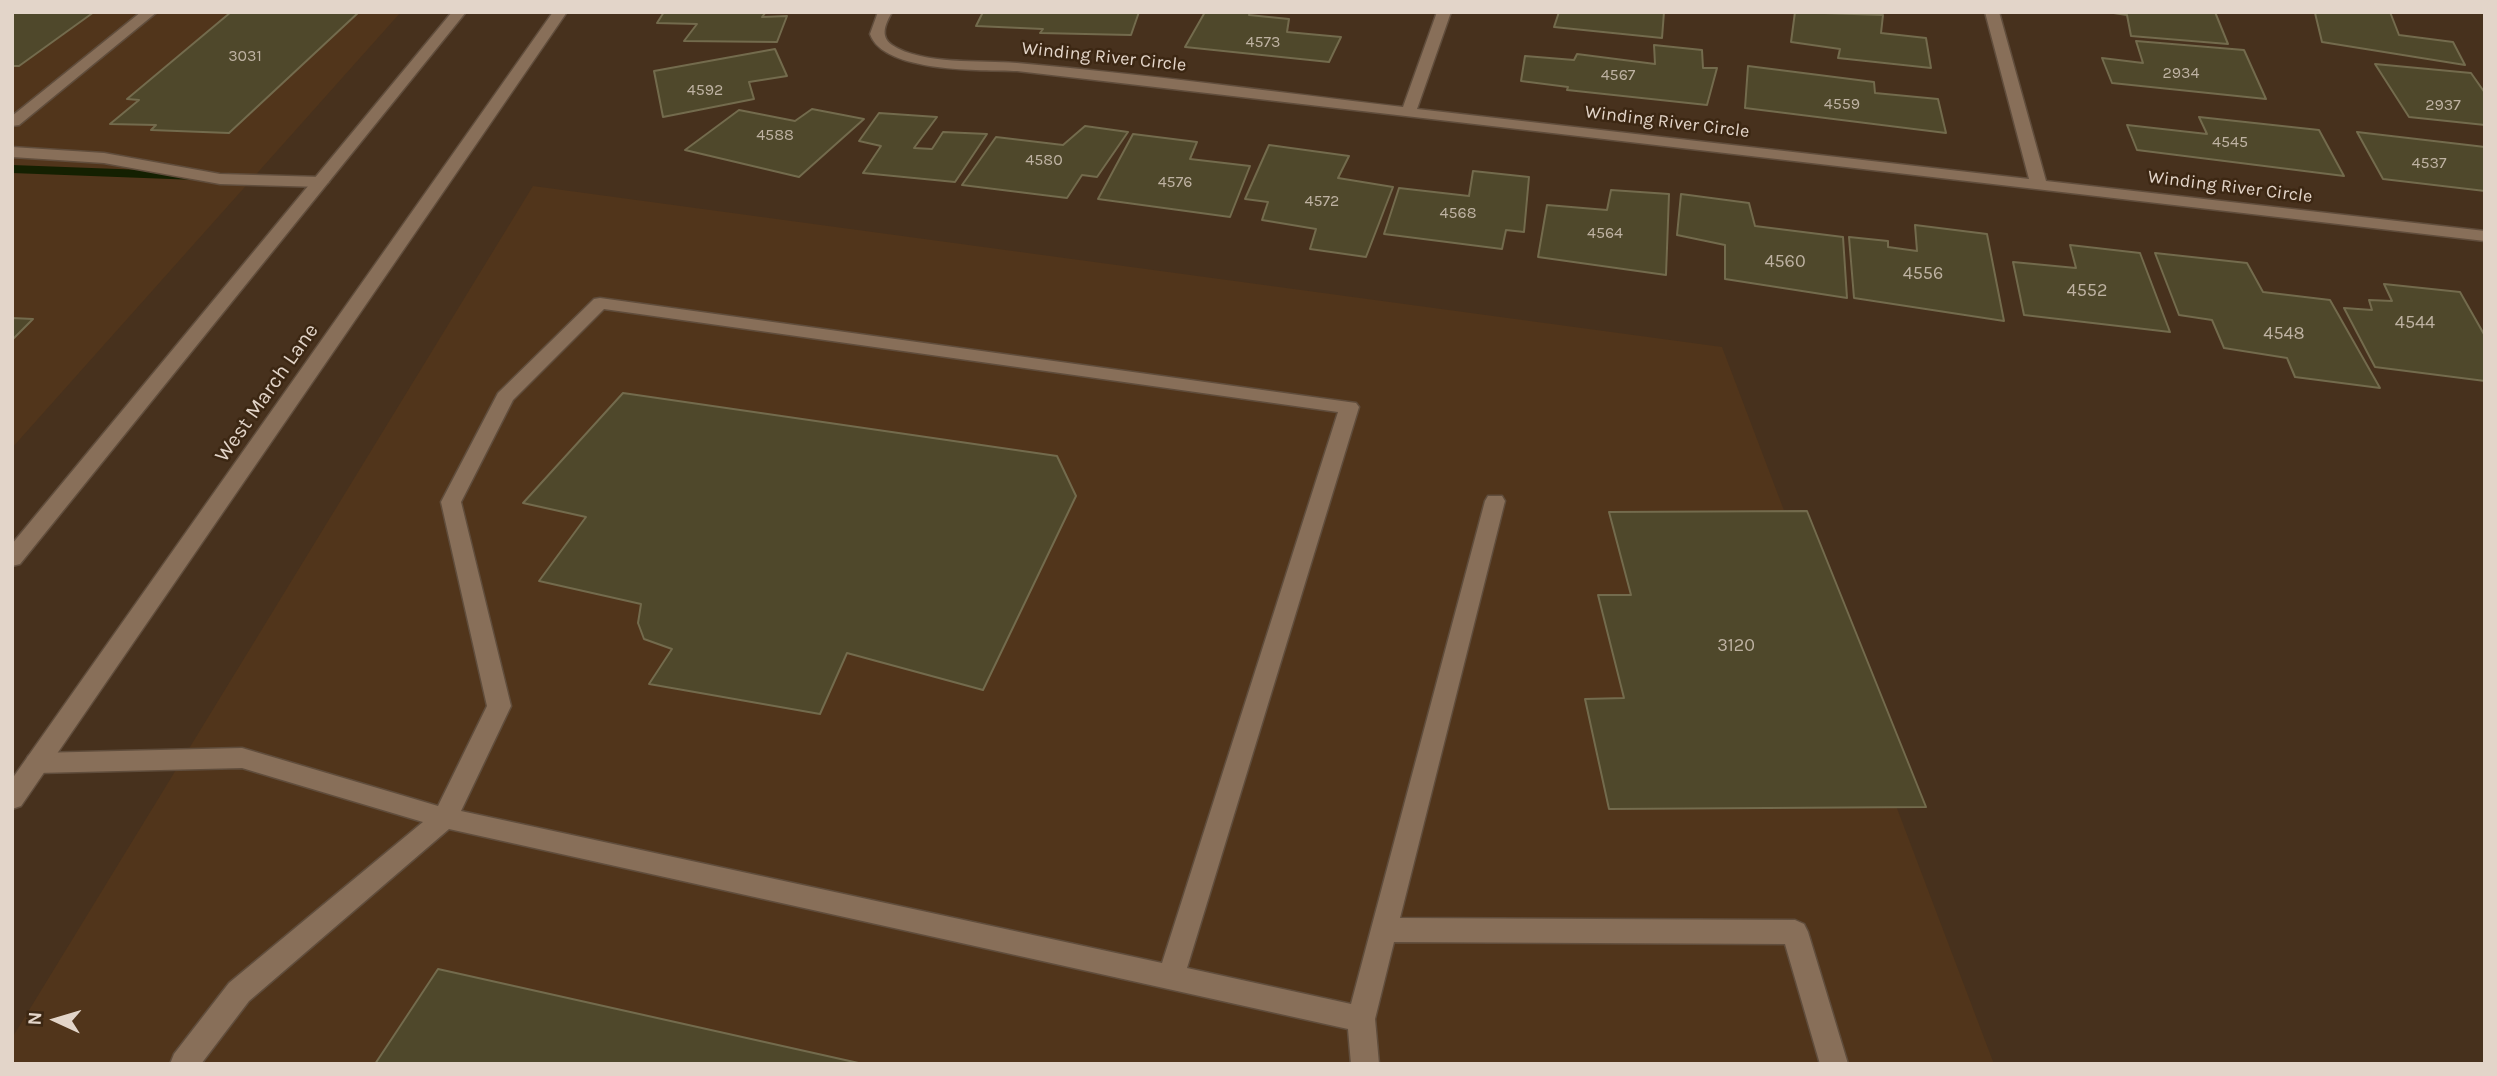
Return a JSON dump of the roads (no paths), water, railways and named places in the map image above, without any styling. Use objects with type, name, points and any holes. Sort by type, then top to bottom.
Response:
[{"type":"street","points":[[13,122],[150,12]]},
{"type":"street","points":[[12,559],[459,12]]},
{"type":"street","name":"West March Lane","points":[[12,799],[559,12]]},
{"type":"street","name":"Winding River Circle","points":[[885,12],[878,26],[878,38],[885,47],[924,60],[1017,67],[1409,111],[2485,236]]},
{"type":"street","points":[[1409,111],[1444,12]]},
{"type":"street","points":[[1993,12],[2039,185]]},
{"type":"street","points":[[12,152],[104,158],[219,179],[321,182]]},
{"type":"street","points":[[184,1064],[239,992],[445,818],[499,706],[451,502],[505,397],[600,303],[1349,407],[1171,978]]},
{"type":"street","points":[[1365,1064],[1361,1018],[1495,501]]},
{"type":"street","points":[[37,763],[242,758],[445,818],[1361,1018]]},
{"type":"street","points":[[1384,930],[1795,932],[1833,1064]]},
{"type":"waterway","points":[[12,169],[197,176]]}]
